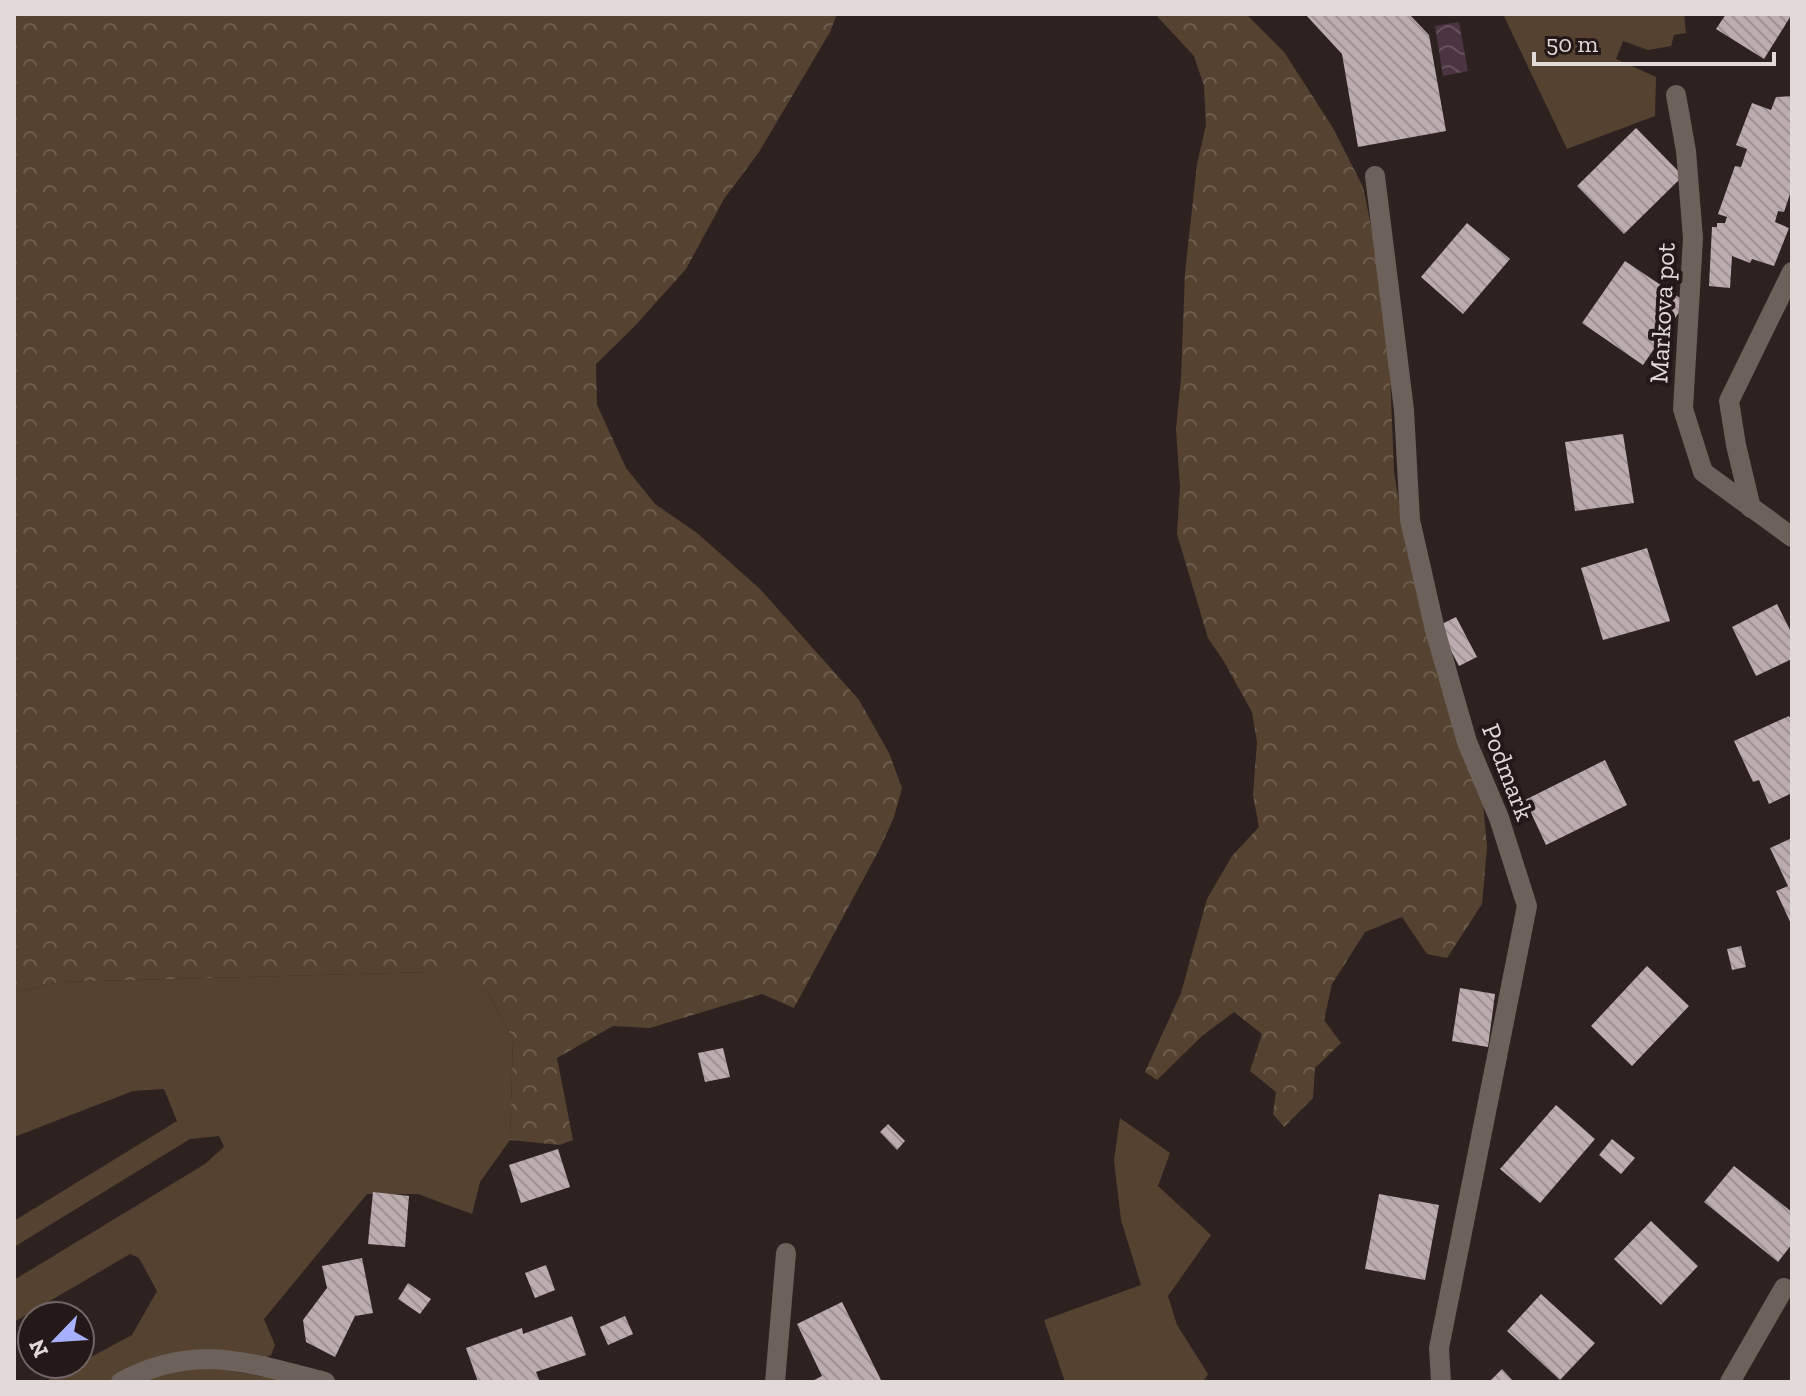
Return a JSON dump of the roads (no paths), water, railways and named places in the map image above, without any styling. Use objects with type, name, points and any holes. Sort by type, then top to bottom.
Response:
[{"type":"street","name":"Markova pot","points":[[1676,95],[1686,151],[1693,238],[1683,409],[1703,472],[1792,537]]},
{"type":"street","name":"Podmark","points":[[1375,176],[1404,410],[1410,520],[1435,630],[1467,742],[1499,818],[1527,906],[1439,1348],[1441,1382]]},
{"type":"street","points":[[1751,508],[1729,401],[1792,272]]},
{"type":"street","points":[[775,1382],[786,1253]]},
{"type":"street","points":[[1730,1382],[1784,1288]]},
{"type":"street","points":[[121,1382],[147,1368],[194,1357],[240,1362],[325,1382]]},
{"type":"water","points":[[1459,22],[1468,71],[1443,76],[1435,26]]}]
